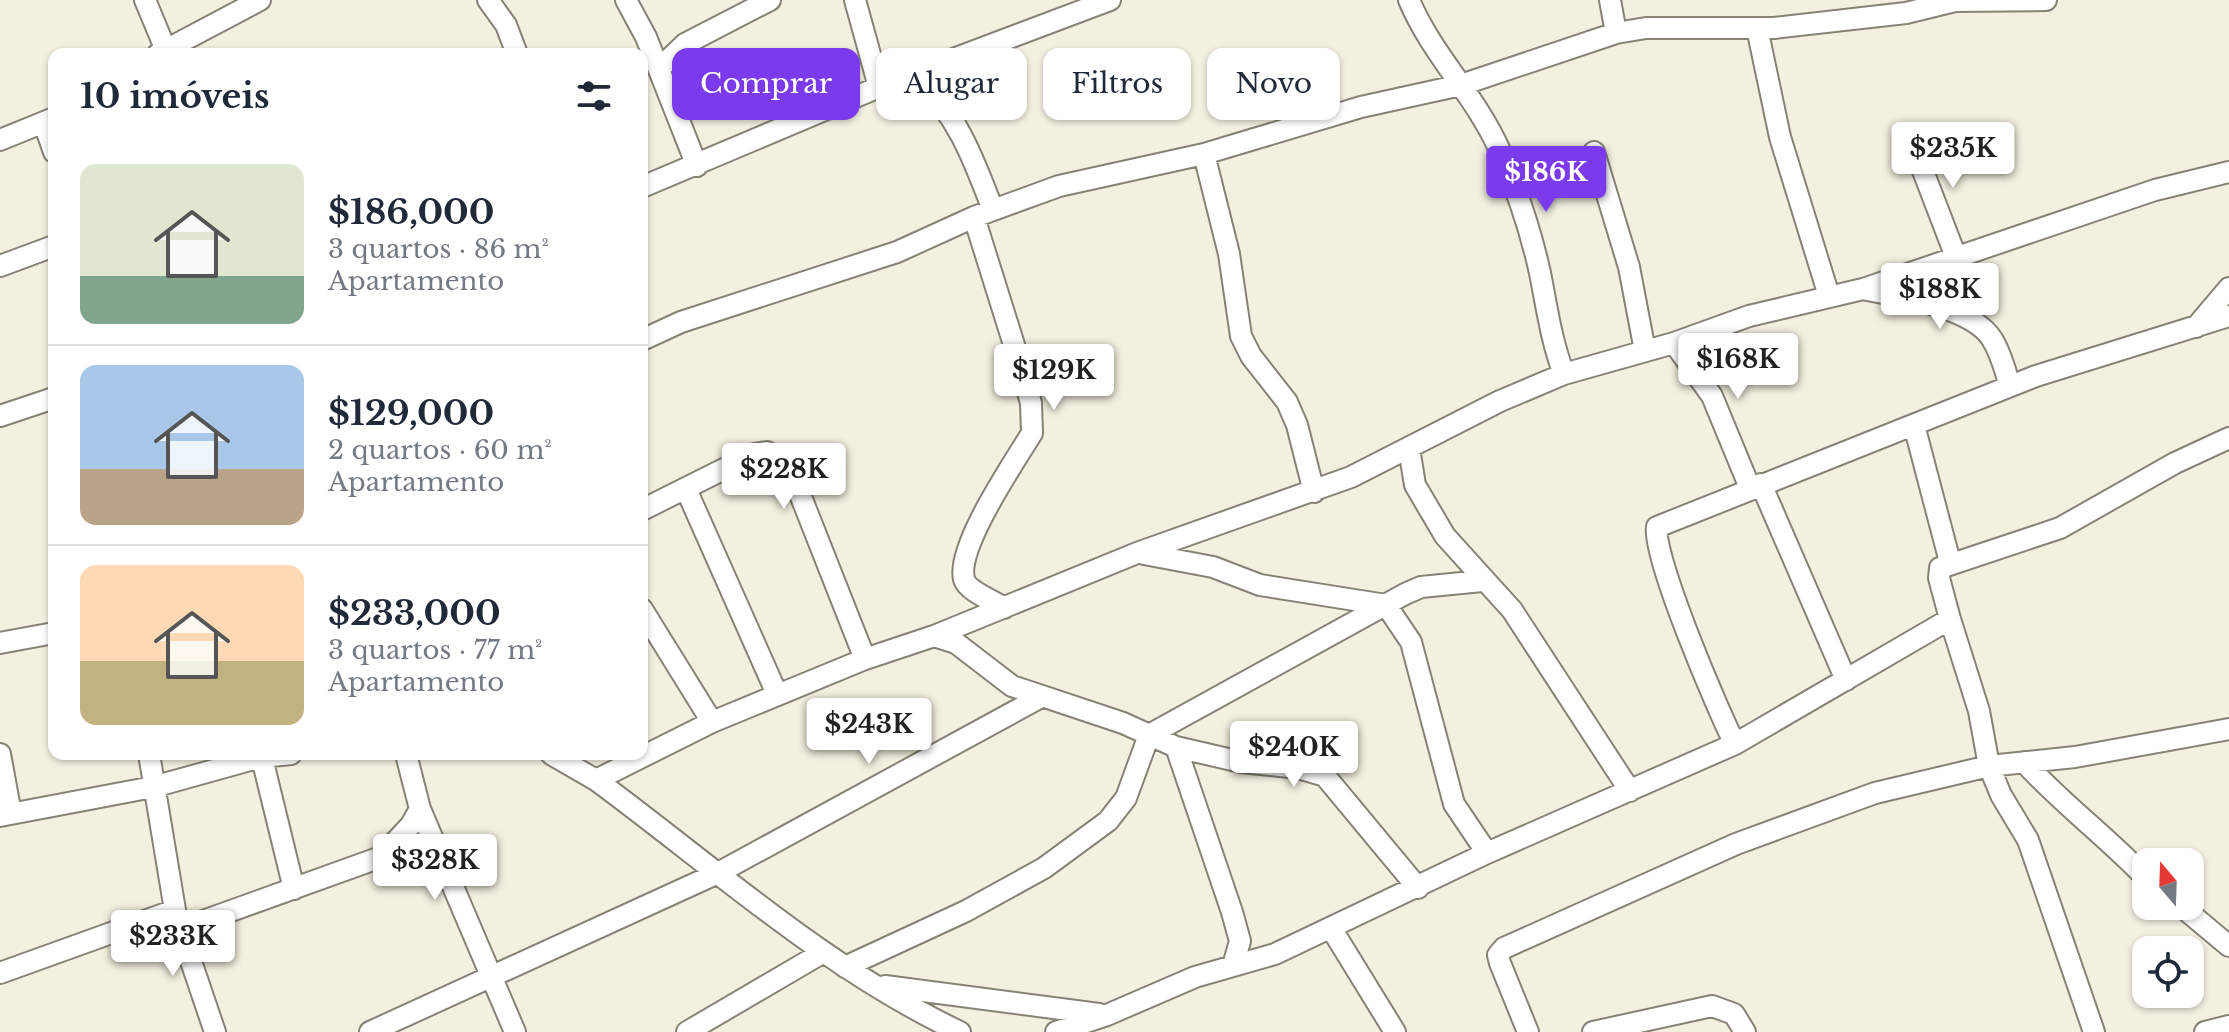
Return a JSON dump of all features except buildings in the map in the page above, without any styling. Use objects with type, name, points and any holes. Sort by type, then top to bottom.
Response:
[{"type":"street","points":[[145,0],[161,48]]},
{"type":"street","points":[[168,48],[260,0]]},
{"type":"street","points":[[488,0],[506,25],[515,48]]},
{"type":"street","points":[[626,0],[659,69],[697,166]]},
{"type":"street","points":[[659,69],[685,44],[770,0]]},
{"type":"street","points":[[855,0],[876,76]]},
{"type":"street","points":[[983,48],[1110,0]]},
{"type":"street","points":[[1409,0],[1424,35],[1461,85],[1500,151],[1525,221],[1554,348],[1564,374]]},
{"type":"street","points":[[1610,0],[1616,33]]},
{"type":"street","points":[[648,337],[681,322],[897,252],[983,213],[1079,180],[1204,154],[1361,107],[1461,85],[1616,33],[1646,28],[1757,28],[1906,13],[1955,1],[2046,0]]},
{"type":"street","points":[[1757,28],[1780,137],[1829,296]]},
{"type":"street","points":[[648,185],[876,88]]},
{"type":"street","points":[[955,120],[968,144],[1033,419],[1032,433],[985,506],[964,574],[968,586],[1004,608]]},
{"type":"street","points":[[0,140],[48,121]]},
{"type":"street","points":[[1910,137],[1956,257]]},
{"type":"street","points":[[1594,152],[1629,267],[1645,351]]},
{"type":"street","points":[[1204,154],[1229,254],[1241,336],[1251,356],[1287,402],[1297,425],[1314,492]]},
{"type":"street","points":[[648,754],[712,722],[865,659],[934,636],[1137,553],[1314,492],[1500,401],[1564,374],[1674,343],[1749,316],[1863,289],[2155,190],[2229,172]]},
{"type":"street","points":[[0,266],[48,248]]},
{"type":"street","points":[[2196,327],[2229,288]]},
{"type":"street","points":[[1863,289],[1949,310],[1972,322],[1991,336],[2010,386]]},
{"type":"street","points":[[1735,744],[1712,696],[1655,537],[1657,527],[1672,518],[2010,386],[2229,316]]},
{"type":"street","points":[[1674,343],[1712,396],[1846,680]]},
{"type":"street","points":[[0,416],[48,400]]},
{"type":"street","points":[[1914,425],[1950,562]]},
{"type":"street","points":[[2094,1032],[2028,840],[2001,795],[1989,766],[1979,711],[1950,619],[1939,578],[1940,568],[1950,562],[2005,548],[2060,528],[2175,463],[2229,438]]},
{"type":"street","points":[[1409,448],[1409,466],[1415,485],[1445,536],[1482,581],[1512,610],[1630,791]]},
{"type":"street","points":[[648,507],[754,454],[767,452],[790,469],[865,659]]},
{"type":"street","points":[[686,489],[777,694]]},
{"type":"street","points":[[1137,553],[1200,564],[1260,585],[1386,605],[1411,642],[1454,804],[1487,853]]},
{"type":"street","points":[[845,967],[966,911],[1044,868],[1108,821],[1126,798],[1149,735],[1421,587],[1482,581]]},
{"type":"street","points":[[648,619],[712,722]]},
{"type":"street","points":[[1056,1032],[1107,1015],[1195,977],[1275,954],[1487,853],[1735,744],[1950,619]]},
{"type":"street","points":[[0,643],[48,634]]},
{"type":"street","points":[[934,636],[956,643],[1012,686],[1176,747],[1241,762],[1298,768],[1325,776],[1418,888]]},
{"type":"street","points":[[374,1031],[718,873],[1041,697]]},
{"type":"street","points":[[1528,1032],[1500,963],[1498,955],[1504,948],[1792,823],[1875,793],[1989,766],[2098,754],[2229,729]]},
{"type":"street","points":[[1176,747],[1240,941],[1233,966]]},
{"type":"street","points":[[0,754],[6,815],[153,787],[247,760]]},
{"type":"street","points":[[150,760],[176,920],[209,1029]]},
{"type":"street","points":[[262,760],[294,889]]},
{"type":"street","points":[[408,760],[420,809],[515,1032]]},
{"type":"street","points":[[561,760],[596,780],[822,953],[932,1026],[960,1032]]},
{"type":"street","points":[[596,780],[636,760]]},
{"type":"street","points":[[2024,762],[2052,793],[2132,864]]},
{"type":"street","points":[[0,973],[176,920],[294,889],[381,857],[400,839],[420,809]]},
{"type":"street","points":[[2198,920],[2229,946]]},
{"type":"street","points":[[1331,928],[1395,1032]]},
{"type":"street","points":[[687,1032],[822,953]]},
{"type":"street","points":[[871,984],[1107,1015]]},
{"type":"street","points":[[1593,1032],[1695,1007],[1712,1006],[1734,1014],[1745,1032]]},
{"type":"street","points":[[2205,1032],[2229,1026]]}]
